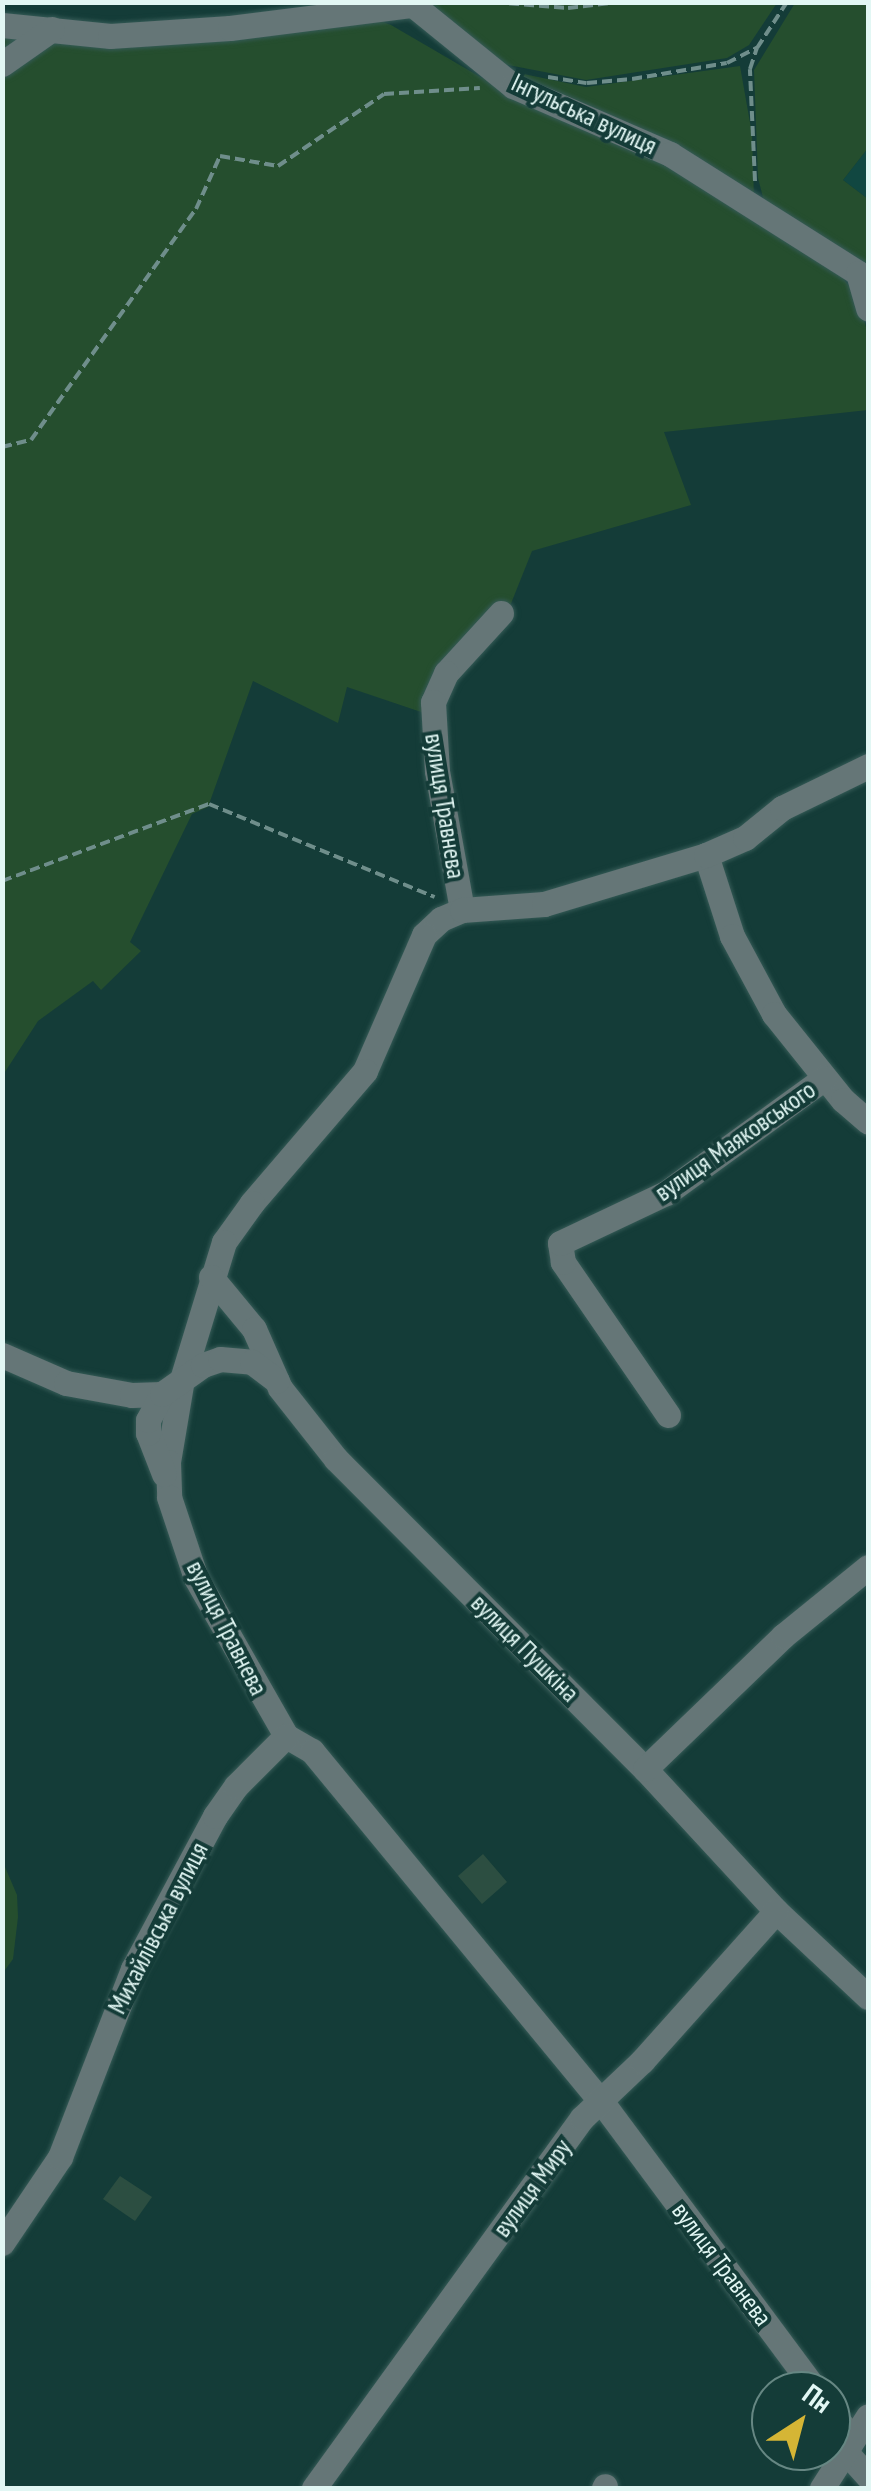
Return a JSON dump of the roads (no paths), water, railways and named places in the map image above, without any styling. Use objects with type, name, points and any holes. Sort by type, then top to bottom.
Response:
[{"type":"street","name":"Інгульська вулиця","points":[[2,25],[110,36],[230,28],[413,4],[522,80],[670,154],[858,273],[868,309]]},
{"type":"street","points":[[2,64],[52,29]]},
{"type":"street","name":"вулиця Травнева","points":[[501,613],[446,673],[432,702],[437,771],[462,910],[440,919],[424,936],[365,1071],[252,1202],[224,1242],[172,1386],[148,1420],[148,1433],[196,1578],[286,1736],[312,1750],[600,2101],[801,2371]]},
{"type":"street","points":[[462,910],[544,904],[706,854],[745,838],[782,808],[868,766]]},
{"type":"street","name":"вулиця Маяковського","points":[[706,854],[732,936],[774,1014],[824,1078],[868,1122]]},
{"type":"street","name":"вулиця Маяковського","points":[[668,1415],[563,1262],[560,1244],[666,1193],[824,1078]]},
{"type":"street","name":"вулиця Пушкіна","points":[[211,1277],[254,1329],[276,1381],[336,1459],[645,1770],[776,1911],[868,1997]]},
{"type":"street","points":[[2,1355],[66,1383],[132,1395],[172,1386],[203,1365],[237,1359],[252,1362],[276,1381]]},
{"type":"street","points":[[645,1770],[782,1636],[868,1567]]},
{"type":"street","name":"Михайлівська вулиця","points":[[2,2244],[60,2157],[134,1969],[215,1816],[236,1786],[286,1736]]},
{"type":"street","name":"вулиця Миру","points":[[314,2488],[582,2118],[642,2061],[776,1911]]},
{"type":"street","points":[[851,2441],[868,2416]]},
{"type":"street","points":[[851,2450],[868,2477]]}]
